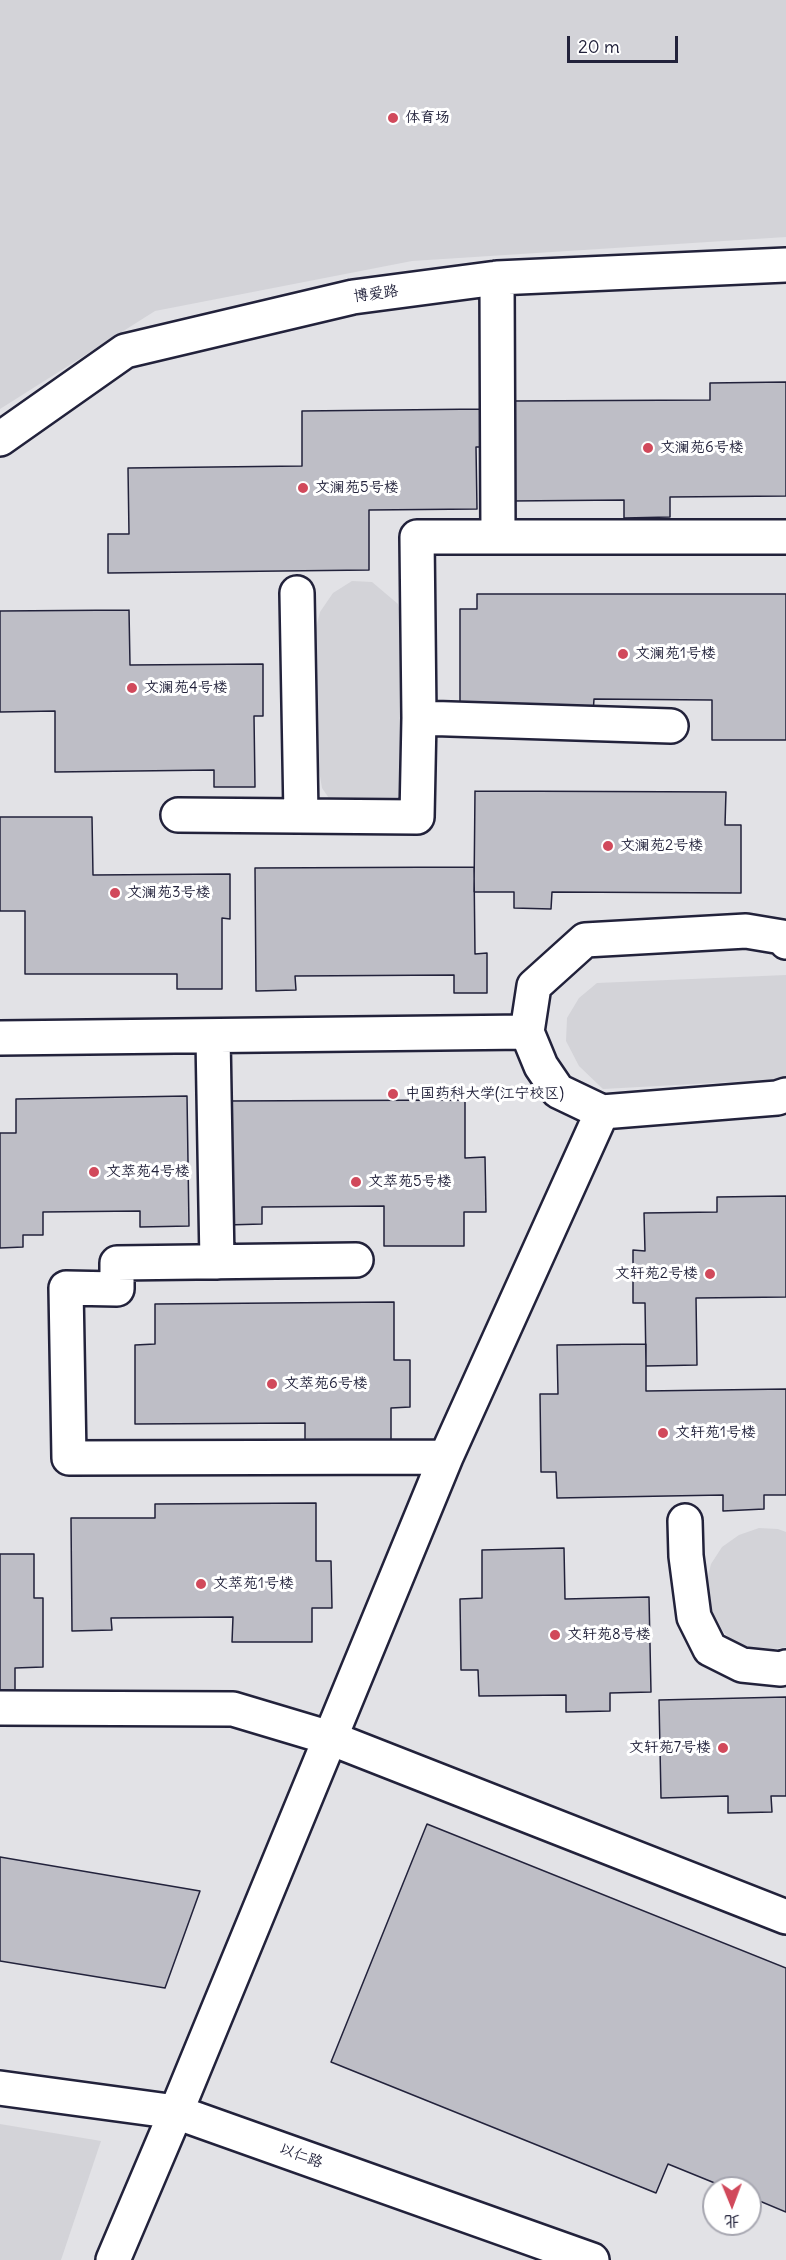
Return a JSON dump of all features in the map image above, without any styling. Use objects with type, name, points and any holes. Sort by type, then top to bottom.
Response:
[{"type":"street","name":"博爱路","points":[[0,439],[125,351],[353,297],[497,278],[786,264]]},
{"type":"street","points":[[497,278],[498,536]]},
{"type":"street","points":[[178,815],[417,817],[420,718],[417,537],[786,537]]},
{"type":"street","points":[[297,592],[300,815]]},
{"type":"street","points":[[420,718],[671,726]]},
{"type":"street","points":[[785,935],[746,931],[585,940],[534,986],[527,1032],[541,1066],[558,1091],[602,1113],[777,1098],[786,1095]]},
{"type":"street","points":[[0,1038],[527,1032]]},
{"type":"street","points":[[213,1037],[217,1262]]},
{"type":"street","points":[[113,2260],[446,1457],[602,1113]]},
{"type":"street","points":[[356,1260],[117,1263],[117,1289],[66,1288],[69,1458],[446,1457]]},
{"type":"street","points":[[685,1521],[686,1556],[694,1617],[710,1649],[741,1665],[781,1669],[786,1666]]},
{"type":"street","points":[[0,1708],[232,1709],[330,1738],[786,1917]]},
{"type":"street","name":"以仁路","points":[[0,2088],[176,2112],[592,2260]]},
{"type":"shaded area","name":"中国药科大学(江宁校区)","points":[[0,0],[786,0],[786,2260],[0,2260]]},
{"type":"shaded area","name":"体育场","points":[[0,0],[786,0],[786,237],[412,261],[155,311],[0,409]]},
{"type":"shaded area","points":[[352,581],[372,582],[398,604],[407,642],[406,795],[385,808],[335,807],[322,788],[318,764],[312,644],[320,612],[333,593]]},
{"type":"shaded area","points":[[786,975],[786,1079],[603,1089],[579,1066],[566,1041],[567,1018],[579,998],[597,983]]},
{"type":"shaded area","points":[[759,1528],[786,1532],[786,1647],[769,1650],[749,1647],[730,1639],[716,1623],[708,1605],[706,1584],[711,1564],[722,1547],[739,1535]]},
{"type":"shaded area","points":[[0,2124],[101,2141],[61,2260],[0,2260]]},
{"type":"building","name":"文澜苑6号楼","points":[[786,382],[786,496],[670,497],[670,517],[624,518],[624,500],[511,501],[511,401],[710,400],[710,383]]},
{"type":"building","name":"文澜苑5号楼","points":[[483,409],[484,447],[476,447],[477,509],[369,510],[369,570],[108,573],[108,534],[129,534],[128,468],[302,466],[302,411]]},
{"type":"building","name":"文澜苑1号楼","points":[[477,594],[786,594],[786,740],[712,740],[712,700],[594,699],[593,714],[460,713],[460,609],[477,609]]},
{"type":"building","name":"文澜苑4号楼","points":[[129,610],[130,665],[263,664],[263,716],[254,716],[255,787],[214,787],[214,770],[55,772],[55,711],[0,712],[0,611]]},
{"type":"building","name":"文澜苑2号楼","points":[[475,791],[726,792],[725,825],[741,825],[741,893],[552,892],[551,909],[514,908],[514,892],[474,892]]},
{"type":"building","name":"文澜苑3号楼","points":[[0,817],[92,817],[93,875],[230,874],[230,919],[222,918],[222,989],[177,989],[177,974],[25,974],[25,911],[0,911]]},
{"type":"building","points":[[474,867],[475,954],[487,953],[487,993],[454,993],[454,975],[295,976],[296,990],[256,991],[255,868]]},
{"type":"building","name":"文萃苑4号楼","points":[[187,1096],[189,1226],[140,1227],[140,1211],[43,1212],[43,1235],[23,1235],[23,1247],[0,1248],[0,1133],[16,1133],[16,1099]]},
{"type":"building","name":"文萃苑5号楼","points":[[465,1100],[465,1158],[485,1157],[486,1212],[464,1212],[464,1246],[384,1246],[384,1206],[262,1207],[262,1224],[226,1225],[226,1101]]},
{"type":"building","name":"文轩苑2号楼","points":[[786,1196],[786,1297],[696,1298],[697,1365],[646,1366],[645,1303],[633,1303],[633,1250],[645,1251],[644,1213],[717,1212],[717,1197]]},
{"type":"building","name":"文萃苑6号楼","points":[[394,1302],[394,1360],[410,1360],[410,1407],[391,1408],[391,1442],[305,1443],[305,1423],[135,1424],[135,1345],[155,1344],[155,1304]]},
{"type":"building","name":"文轩苑1号楼","points":[[646,1344],[646,1391],[786,1389],[786,1495],[764,1495],[764,1509],[723,1511],[723,1495],[557,1498],[556,1472],[541,1472],[540,1394],[558,1394],[557,1345]]},
{"type":"building","name":"文萃苑1号楼","points":[[316,1503],[316,1561],[331,1561],[332,1608],[312,1608],[312,1642],[232,1642],[233,1617],[111,1618],[112,1630],[72,1631],[71,1518],[155,1518],[155,1504]]},
{"type":"building","name":"文轩苑8号楼","points":[[564,1548],[565,1599],[649,1597],[651,1692],[610,1693],[610,1711],[566,1712],[566,1695],[479,1696],[478,1670],[461,1670],[460,1599],[482,1598],[482,1550]]},
{"type":"building","points":[[0,1554],[34,1554],[34,1598],[43,1598],[43,1667],[15,1668],[15,1697],[0,1697]]},
{"type":"building","name":"文轩苑7号楼","points":[[786,1697],[786,1796],[771,1796],[772,1812],[728,1813],[728,1796],[661,1798],[659,1700]]},
{"type":"building","points":[[427,1824],[786,1968],[786,2212],[762,2202],[762,2176],[702,2176],[702,2178],[668,2164],[656,2193],[331,2062]]},
{"type":"building","points":[[0,1857],[200,1891],[165,1988],[0,1961]]},
{"type":"place","name":"体育场","points":[[393,118]]},
{"type":"place","name":"文澜苑6号楼","points":[[648,448]]},
{"type":"place","name":"文澜苑5号楼","points":[[303,488]]},
{"type":"place","name":"文澜苑1号楼","points":[[623,654]]},
{"type":"place","name":"文澜苑4号楼","points":[[132,688]]},
{"type":"place","name":"文澜苑2号楼","points":[[608,846]]},
{"type":"place","name":"文澜苑3号楼","points":[[115,893]]},
{"type":"place","name":"中国药科大学(江宁校区)","points":[[393,1094]]},
{"type":"place","name":"文萃苑4号楼","points":[[94,1172]]},
{"type":"place","name":"文萃苑5号楼","points":[[356,1182]]},
{"type":"place","name":"文轩苑2号楼","points":[[710,1274]]},
{"type":"place","name":"文萃苑6号楼","points":[[272,1384]]},
{"type":"place","name":"文轩苑1号楼","points":[[663,1433]]},
{"type":"place","name":"文萃苑1号楼","points":[[201,1584]]},
{"type":"place","name":"文轩苑8号楼","points":[[555,1635]]},
{"type":"place","name":"文轩苑7号楼","points":[[723,1748]]}]
